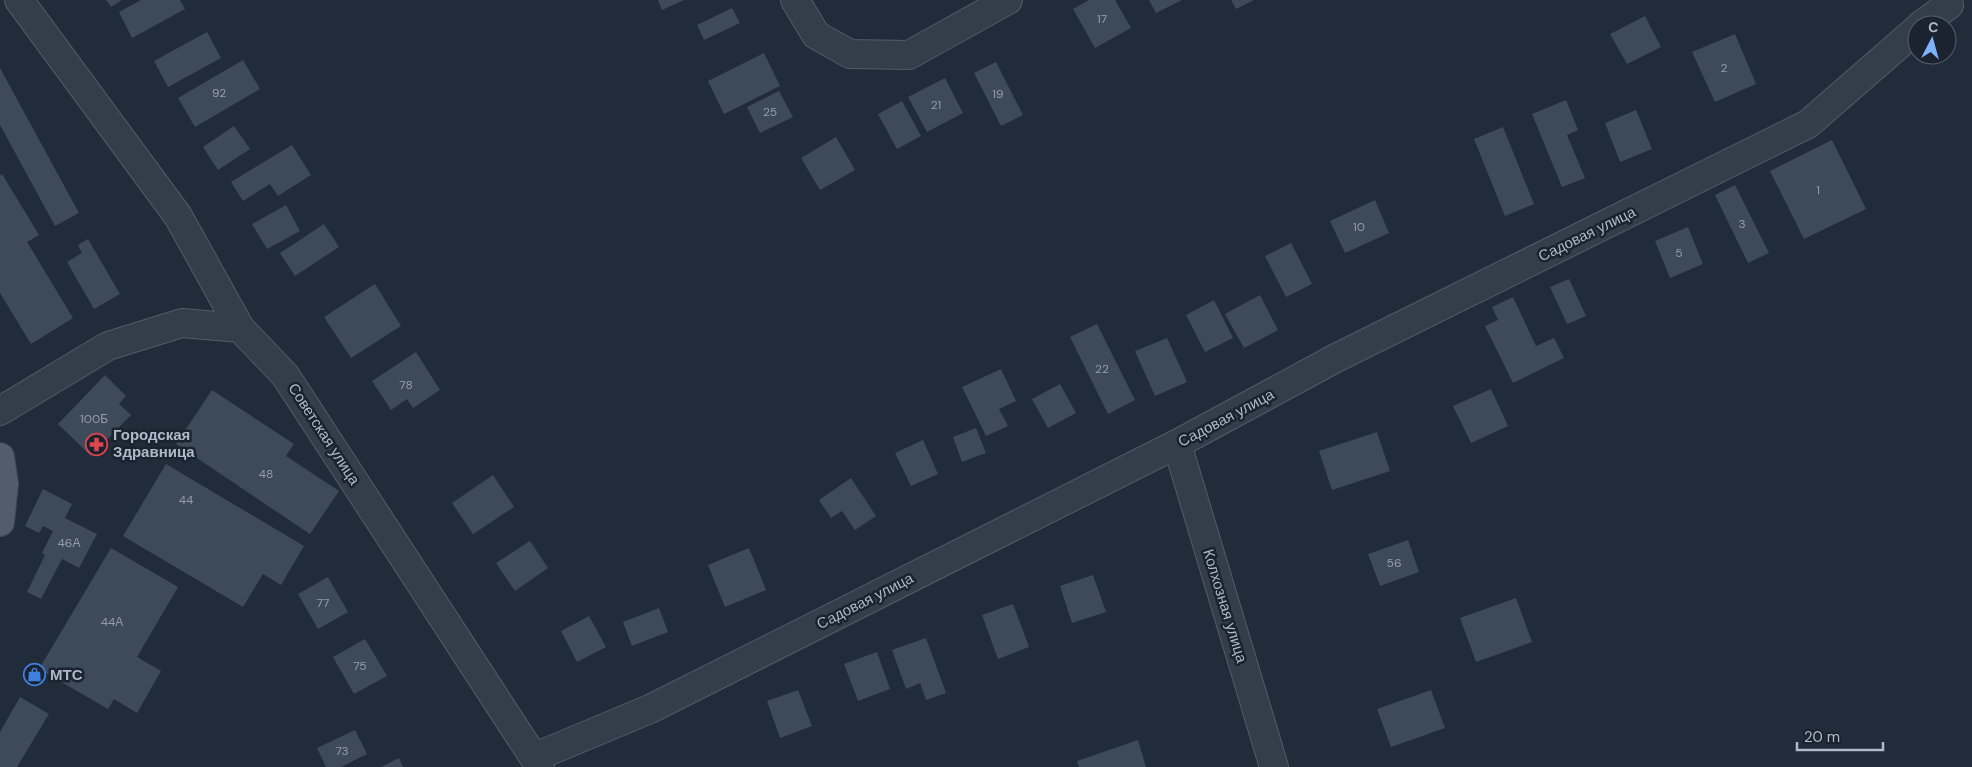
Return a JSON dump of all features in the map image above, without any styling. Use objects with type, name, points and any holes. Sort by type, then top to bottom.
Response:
[{"type":"main road","points":[[0,457],[4,484],[0,522]]},
{"type":"street","name":"Советская улица","points":[[19,0],[178,216],[240,328],[285,375],[537,762]]},
{"type":"street","points":[[795,0],[816,34],[850,54],[910,55],[1008,0]]},
{"type":"street","points":[[1936,15],[1950,5],[1946,0]]},
{"type":"street","name":"Садовая улица","points":[[537,762],[650,710],[1177,444],[1336,358],[1808,124],[1907,38]]},
{"type":"street","points":[[0,412],[108,346],[182,323],[240,328]]},
{"type":"street","name":"Колхозная улица","points":[[1177,444],[1274,767]]},
{"type":"building","points":[[106,0],[122,0],[111,7]]},
{"type":"building","points":[[141,0],[180,0],[185,9],[132,38],[119,12]]},
{"type":"building","points":[[658,0],[684,0],[662,10]]},
{"type":"building","points":[[1089,0],[1115,0],[1131,28],[1095,48],[1073,9]]},
{"type":"building","points":[[1149,0],[1182,0],[1156,13]]},
{"type":"building","points":[[1231,0],[1254,0],[1236,9]]},
{"type":"building","points":[[732,8],[740,23],[704,40],[697,25]]},
{"type":"building","points":[[1645,16],[1661,47],[1627,64],[1610,34]]},
{"type":"building","points":[[207,32],[221,58],[168,87],[154,61]]},
{"type":"building","points":[[1735,34],[1756,84],[1715,102],[1692,52]]},
{"type":"building","points":[[764,53],[780,86],[724,114],[708,81]]},
{"type":"building","points":[[243,60],[260,89],[195,127],[178,98]]},
{"type":"building","points":[[996,62],[1023,115],[1001,126],[974,73]]},
{"type":"building","points":[[0,68],[79,213],[55,226],[0,125]]},
{"type":"building","points":[[945,78],[963,113],[927,132],[908,97]]},
{"type":"building","points":[[779,91],[793,117],[760,133],[747,107]]},
{"type":"building","points":[[1566,100],[1578,130],[1567,135],[1585,178],[1562,187],[1532,114]]},
{"type":"building","points":[[902,101],[921,136],[897,149],[878,114]]},
{"type":"building","points":[[1636,110],[1652,149],[1620,162],[1605,123]]},
{"type":"building","points":[[234,126],[250,149],[218,170],[203,147]]},
{"type":"building","points":[[1503,127],[1534,204],[1505,216],[1474,139]]},
{"type":"building","points":[[836,137],[855,170],[820,190],[801,158]]},
{"type":"building","points":[[1832,140],[1866,209],[1804,239],[1770,171]]},
{"type":"building","points":[[292,145],[311,175],[278,196],[270,184],[243,201],[231,182]]},
{"type":"building","points":[[2,174],[39,235],[27,242],[73,318],[31,344],[0,293],[0,176]]},
{"type":"building","points":[[1735,185],[1769,253],[1748,263],[1715,195]]},
{"type":"building","points":[[1375,200],[1389,233],[1345,253],[1330,221]]},
{"type":"building","points":[[286,205],[300,231],[267,249],[252,224]]},
{"type":"building","points":[[324,224],[339,247],[295,276],[280,253]]},
{"type":"building","points":[[1688,227],[1703,264],[1670,278],[1655,241]]},
{"type":"building","points":[[88,239],[120,294],[94,309],[67,262],[82,253],[78,245]]},
{"type":"building","points":[[1291,243],[1312,284],[1286,297],[1265,256]]},
{"type":"building","points":[[1569,279],[1586,316],[1567,324],[1550,287]]},
{"type":"building","points":[[375,284],[401,326],[351,358],[324,317]]},
{"type":"building","points":[[1260,295],[1278,330],[1244,348],[1225,314]]},
{"type":"building","points":[[1513,297],[1536,346],[1554,338],[1564,358],[1513,383],[1485,326],[1498,320],[1492,307]]},
{"type":"building","points":[[1214,300],[1233,338],[1205,352],[1186,315]]},
{"type":"building","points":[[1097,324],[1135,400],[1108,414],[1070,337]]},
{"type":"building","points":[[1167,338],[1187,382],[1155,396],[1135,351]]},
{"type":"building","points":[[416,352],[440,390],[413,408],[407,399],[391,410],[372,381]]},
{"type":"building","points":[[1001,369],[1016,401],[999,409],[1008,426],[986,436],[962,387]]},
{"type":"building","points":[[105,375],[126,396],[119,404],[131,415],[91,456],[58,424]]},
{"type":"building","points":[[1060,384],[1076,413],[1048,428],[1032,399]]},
{"type":"building","points":[[1491,389],[1508,426],[1471,443],[1453,406]]},
{"type":"building","points":[[212,390],[294,444],[286,456],[339,491],[310,534],[176,444]]},
{"type":"building","points":[[976,428],[986,453],[962,462],[953,437]]},
{"type":"building","points":[[1377,432],[1390,471],[1332,490],[1319,451]]},
{"type":"building","points":[[923,440],[938,474],[911,486],[895,453]]},
{"type":"building","points":[[166,464],[304,546],[281,585],[263,574],[243,607],[123,536]]},
{"type":"building","points":[[493,475],[514,507],[473,534],[452,503]]},
{"type":"building","points":[[851,478],[876,516],[855,530],[842,511],[831,518],[819,500]]},
{"type":"building","points":[[43,489],[72,504],[65,518],[97,534],[79,568],[62,559],[41,599],[27,592],[45,555],[42,553],[53,531],[43,526],[39,533],[25,526]]},
{"type":"building","points":[[1408,540],[1419,572],[1380,586],[1368,554]]},
{"type":"building","points":[[530,541],[548,568],[515,591],[496,563]]},
{"type":"building","points":[[111,548],[178,587],[137,657],[161,671],[137,713],[114,699],[108,709],[39,669]]},
{"type":"building","points":[[749,548],[766,590],[725,607],[708,565]]},
{"type":"building","points":[[1093,575],[1106,612],[1072,623],[1060,586]]},
{"type":"building","points":[[328,577],[348,612],[318,629],[298,594]]},
{"type":"building","points":[[1516,598],[1532,642],[1476,662],[1460,618]]},
{"type":"building","points":[[1013,604],[1029,647],[998,659],[982,615]]},
{"type":"building","points":[[659,608],[668,632],[632,646],[623,622]]},
{"type":"building","points":[[589,616],[606,647],[577,662],[561,631]]},
{"type":"building","points":[[926,638],[946,693],[926,700],[920,683],[906,689],[892,650]]},
{"type":"building","points":[[365,639],[387,676],[354,694],[333,657]]},
{"type":"building","points":[[877,652],[890,689],[858,701],[844,664]]},
{"type":"building","points":[[798,690],[812,726],[780,738],[767,701]]},
{"type":"building","points":[[1431,690],[1445,728],[1391,747],[1377,709]]},
{"type":"building","points":[[20,697],[49,714],[17,767],[0,767],[0,732]]},
{"type":"building","points":[[355,730],[367,754],[341,767],[326,767],[317,748]]},
{"type":"building","points":[[1138,740],[1146,767],[1079,767],[1077,761]]},
{"type":"building","points":[[399,758],[403,767],[381,767]]},
{"type":"place","name":"Городская Здравница","points":[[97,444]]},
{"type":"place","name":"МТС","points":[[34,675]]}]
